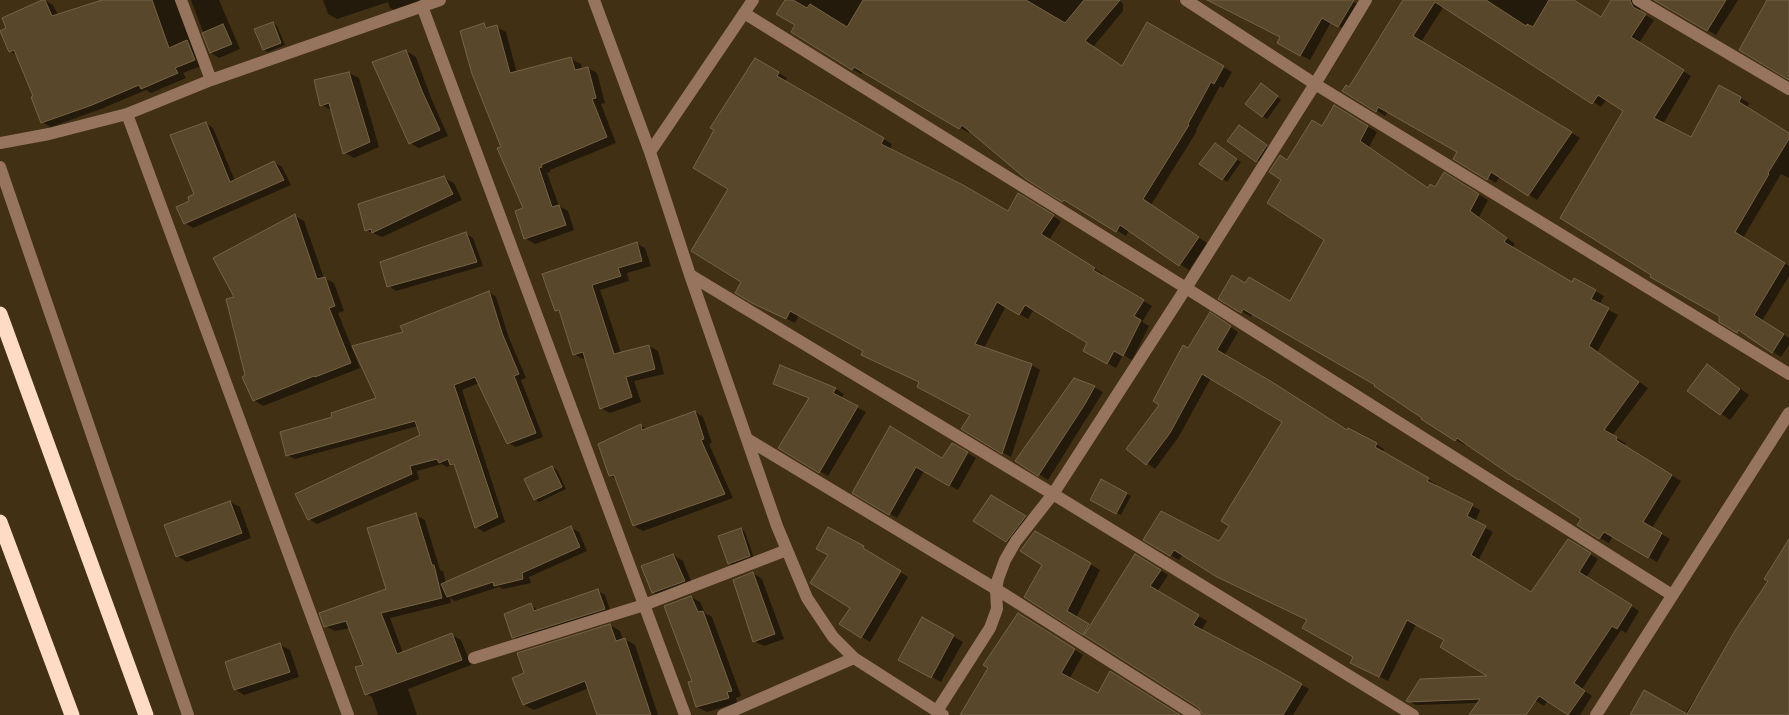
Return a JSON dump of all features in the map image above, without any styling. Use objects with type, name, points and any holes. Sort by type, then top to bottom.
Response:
[{"type":"highway","points":[[0,314],[146,715]]},
{"type":"highway","points":[[0,522],[72,715]]},
{"type":"street","points":[[181,0],[211,80]]},
{"type":"street","points":[[0,143],[49,134],[127,114],[211,80],[440,0]]},
{"type":"street","points":[[594,0],[650,152],[747,439],[787,550],[807,598],[833,638],[854,658],[940,713],[990,628],[997,609],[996,589],[1005,560],[1016,541],[1053,494],[1186,288],[1366,0]]},
{"type":"street","points":[[650,152],[753,0]]},
{"type":"street","points":[[1186,0],[1315,84],[1789,374]]},
{"type":"street","points":[[1638,0],[1789,89]]},
{"type":"street","points":[[422,6],[685,715]]},
{"type":"street","points":[[744,13],[1186,288],[1672,595]]},
{"type":"street","points":[[127,114],[348,715]]},
{"type":"street","points":[[0,167],[188,715]]},
{"type":"street","points":[[690,275],[1053,494],[1413,715]]},
{"type":"street","points":[[1596,715],[1789,413]]},
{"type":"street","points":[[747,439],[996,589],[1195,715]]},
{"type":"street","points":[[474,658],[644,605],[787,550]]},
{"type":"street","points":[[723,715],[854,658]]},
{"type":"building","points":[[45,0],[52,16],[102,0],[152,0],[169,48],[187,40],[195,60],[175,68],[178,73],[141,89],[139,85],[92,105],[41,123],[31,97],[33,96],[14,50],[9,52],[0,31],[6,28],[2,18]]},
{"type":"building","points":[[785,0],[793,0],[807,8],[810,4],[847,27],[863,0],[1026,0],[1065,23],[1084,0],[1120,0],[1085,41],[1122,66],[1147,22],[1224,66],[1214,84],[1211,82],[1189,125],[1143,199],[1199,237],[1179,266],[1120,225],[1116,232],[1064,200],[1062,202],[1026,179],[962,125],[959,129],[854,67],[852,70],[791,32],[795,25],[776,14]]},
{"type":"building","points":[[1207,0],[1354,0],[1338,27],[1322,18],[1300,56],[1277,43],[1280,37]]},
{"type":"building","points":[[1403,0],[1486,0],[1526,26],[1527,24],[1533,27],[1549,0],[1574,0],[1601,17],[1611,0],[1630,0],[1633,7],[1646,14],[1631,37],[1684,70],[1654,118],[1691,137],[1719,85],[1741,97],[1739,102],[1789,133],[1789,139],[1735,232],[1785,263],[1754,315],[1784,334],[1772,353],[1738,330],[1737,333],[1719,322],[1719,316],[1650,277],[1651,275],[1560,218],[1623,111],[1598,95],[1592,104],[1435,2],[1413,36],[1572,132],[1528,196],[1491,172],[1487,180],[1453,159],[1457,152],[1378,107],[1376,112],[1342,91],[1346,85],[1349,87]]},
{"type":"building","points":[[1654,0],[1726,0],[1707,31]]},
{"type":"building","points":[[1767,0],[1789,0],[1789,80],[1739,50]]},
{"type":"building","points":[[273,22],[281,43],[263,50],[254,29]]},
{"type":"building","points":[[484,23],[486,28],[497,25],[510,73],[571,57],[575,70],[588,67],[596,98],[592,99],[607,137],[541,165],[542,167],[539,168],[552,207],[559,205],[566,225],[524,239],[515,211],[523,208],[497,148],[501,147],[472,74],[460,31]]},
{"type":"building","points":[[223,24],[232,44],[210,53],[202,33]]},
{"type":"building","points":[[406,50],[440,130],[409,144],[372,62]]},
{"type":"building","points":[[755,58],[779,72],[777,76],[884,138],[881,144],[963,185],[1008,211],[1018,193],[1054,215],[1041,234],[1095,268],[1093,270],[1144,300],[1134,316],[1141,320],[1123,356],[1114,351],[1107,364],[1083,351],[1087,343],[1025,305],[1019,315],[997,302],[975,344],[1032,364],[1002,454],[961,429],[970,415],[917,387],[919,382],[861,355],[863,351],[790,311],[786,319],[735,293],[741,282],[691,251],[728,189],[693,168],[714,130],[710,128]]},
{"type":"building","points":[[349,72],[370,142],[343,154],[329,103],[320,106],[314,80]]},
{"type":"building","points":[[1261,83],[1278,96],[1262,117],[1245,104]]},
{"type":"building","points":[[1334,105],[1368,126],[1360,141],[1428,188],[1430,184],[1435,187],[1444,172],[1479,194],[1470,211],[1507,238],[1504,242],[1572,282],[1574,278],[1596,290],[1591,299],[1609,308],[1589,346],[1639,382],[1604,430],[1617,437],[1616,440],[1672,475],[1643,522],[1662,533],[1648,558],[1604,532],[1599,539],[1577,525],[1581,519],[1518,480],[1457,438],[1455,441],[1421,419],[1375,385],[1243,309],[1241,313],[1218,299],[1232,275],[1245,283],[1249,277],[1290,301],[1324,240],[1267,203],[1281,180],[1269,172],[1280,155],[1287,160],[1312,120],[1322,126]]},
{"type":"building","points":[[206,122],[230,182],[274,161],[284,180],[184,224],[176,207],[189,201],[188,197],[194,194],[170,135]]},
{"type":"building","points":[[1239,125],[1267,145],[1256,162],[1227,141]]},
{"type":"building","points":[[1215,143],[1237,159],[1222,180],[1199,164]]},
{"type":"building","points":[[444,176],[453,194],[372,233],[371,229],[365,231],[358,204]]},
{"type":"building","points":[[295,214],[317,279],[325,277],[335,306],[329,308],[351,363],[253,401],[242,377],[245,375],[226,299],[234,297],[213,258]]},
{"type":"building","points":[[466,232],[477,262],[387,287],[380,262]]},
{"type":"building","points":[[637,242],[642,261],[618,268],[621,276],[592,285],[614,354],[649,345],[655,369],[626,377],[632,397],[600,409],[583,352],[573,355],[559,310],[555,311],[542,274]]},
{"type":"building","points":[[489,291],[502,333],[519,374],[514,376],[536,433],[507,444],[475,377],[454,385],[498,517],[475,528],[454,464],[450,465],[448,459],[439,463],[437,459],[410,466],[412,474],[308,520],[295,494],[420,435],[415,421],[286,456],[280,432],[332,417],[331,413],[376,398],[352,346],[403,332],[400,326]]},
{"type":"building","points":[[1210,312],[1231,326],[1217,350],[1272,382],[1347,430],[1348,428],[1377,443],[1375,447],[1429,478],[1427,481],[1473,504],[1467,516],[1486,526],[1471,555],[1531,592],[1568,539],[1591,553],[1579,572],[1632,605],[1617,629],[1612,626],[1574,683],[1585,691],[1568,715],[1539,696],[1526,715],[1469,715],[1480,699],[1408,702],[1406,701],[1420,679],[1487,676],[1440,647],[1444,640],[1407,620],[1379,677],[1350,663],[1353,657],[1302,628],[1307,620],[1217,577],[1174,550],[1170,556],[1143,540],[1161,511],[1219,541],[1229,526],[1221,521],[1282,422],[1202,374],[1170,433],[1146,465],[1126,449],[1159,405],[1153,401],[1183,345],[1188,348]]},
{"type":"building","points":[[1707,364],[1740,389],[1720,415],[1687,391]]},
{"type":"building","points":[[780,365],[836,388],[833,393],[858,406],[819,473],[778,448],[809,398],[773,384]]},
{"type":"building","points":[[1074,378],[1095,386],[1038,476],[1015,461]]},
{"type":"building","points":[[695,411],[704,439],[701,440],[725,494],[633,526],[614,475],[609,476],[598,444],[641,424],[642,430]]},
{"type":"building","points":[[890,426],[942,458],[952,443],[968,452],[949,486],[916,467],[889,515],[852,493]]},
{"type":"building","points":[[552,466],[562,487],[534,500],[524,479]]},
{"type":"building","points":[[1101,479],[1127,493],[1116,514],[1090,500]]},
{"type":"building","points":[[991,495],[1026,516],[1006,542],[973,521]]},
{"type":"building","points":[[230,501],[242,533],[176,557],[164,525]]},
{"type":"building","points":[[416,513],[432,565],[434,565],[442,598],[381,613],[397,654],[452,633],[462,660],[365,695],[355,667],[363,665],[346,621],[324,627],[319,613],[386,589],[367,528]]},
{"type":"building","points":[[571,526],[580,547],[522,573],[523,579],[494,586],[493,582],[447,597],[441,584]]},
{"type":"building","points":[[828,527],[864,546],[863,548],[901,571],[861,638],[839,624],[850,608],[810,583],[828,555],[816,549]]},
{"type":"building","points":[[741,528],[750,556],[728,564],[718,536]]},
{"type":"building","points":[[1035,531],[1091,563],[1067,611],[1089,624],[1083,635],[1024,597],[1042,565],[1020,551]]},
{"type":"building","points":[[1789,539],[1789,715],[1630,715],[1644,690],[1687,714],[1736,629],[1768,581],[1764,579]]},
{"type":"building","points":[[673,554],[685,581],[652,593],[641,566]]},
{"type":"building","points":[[1135,554],[1161,570],[1150,586],[1199,615],[1193,625],[1302,684],[1283,715],[1203,715],[1199,708],[1084,635]]},
{"type":"building","points":[[753,572],[775,634],[753,642],[733,580]]},
{"type":"building","points":[[598,589],[605,609],[512,638],[504,614],[531,603],[534,611]]},
{"type":"building","points":[[691,596],[698,612],[703,611],[732,691],[727,692],[729,698],[696,707],[688,682],[692,681],[664,606]]},
{"type":"building","points":[[1018,613],[1075,649],[1061,673],[1098,693],[1110,671],[1180,715],[960,715],[988,668],[983,665]]},
{"type":"building","points":[[922,617],[954,635],[931,678],[898,660]]},
{"type":"building","points":[[610,624],[616,641],[625,638],[651,715],[597,715],[585,681],[523,705],[512,678],[524,673],[517,653]]},
{"type":"building","points":[[280,643],[290,672],[234,690],[225,662]]}]
